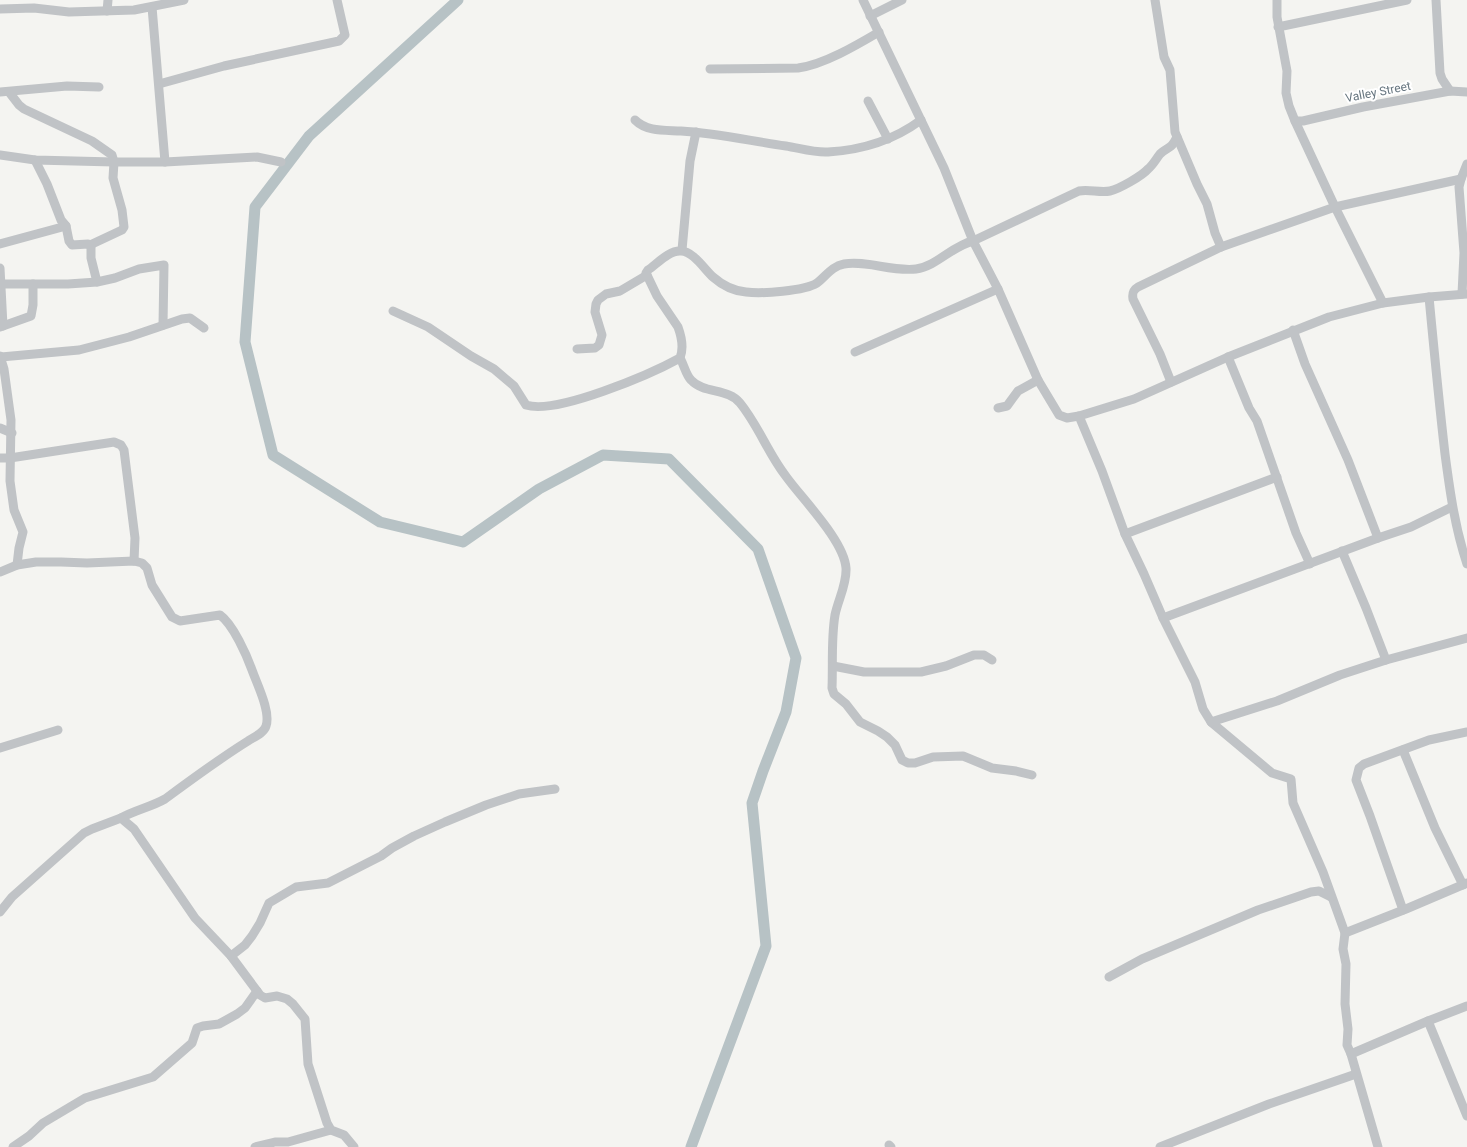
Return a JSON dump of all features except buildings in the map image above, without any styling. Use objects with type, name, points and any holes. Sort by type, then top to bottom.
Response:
[{"type":"street","points":[[108,0],[108,11]]},
{"type":"street","points":[[0,9],[34,8],[69,12],[134,10],[184,0]]},
{"type":"street","points":[[159,84],[224,66],[340,41],[345,35],[337,0]]},
{"type":"street","points":[[863,0],[944,168],[973,241],[998,289],[1038,380],[1059,415],[1067,418],[1079,416],[1134,399],[1228,357],[1329,317],[1383,303],[1465,294],[1464,253],[1459,195],[1461,179],[1467,164]]},
{"type":"street","points":[[870,16],[902,0]]},
{"type":"street","points":[[1155,0],[1164,56],[1170,70],[1175,130],[1197,184],[1208,204],[1215,233],[1221,247]]},
{"type":"street","points":[[1277,0],[1278,27],[1287,71],[1286,93],[1294,121],[1383,303]]},
{"type":"street","points":[[1278,27],[1407,0]]},
{"type":"street","points":[[1436,0],[1440,73],[1450,91]]},
{"type":"street","points":[[152,7],[165,162]]},
{"type":"street","points":[[710,69],[805,67],[846,50],[879,32]]},
{"type":"street","points":[[4,92],[66,86],[99,87]]},
{"type":"street","name":"Valley Street","points":[[1294,121],[1303,121],[1363,107],[1450,91],[1467,92]]},
{"type":"street","points":[[4,92],[24,109],[92,141],[110,152],[114,158],[113,178],[122,210],[124,228],[90,245],[71,244],[66,226],[61,220],[47,184],[35,160]]},
{"type":"street","points":[[868,101],[888,139]]},
{"type":"street","points":[[635,120],[643,127],[647,128],[696,132],[826,152],[864,147],[888,139],[906,131],[921,120]]},
{"type":"street","points":[[682,250],[690,161],[696,132]]},
{"type":"street","points":[[576,350],[595,348],[599,345],[602,335],[596,312],[596,304],[602,296],[620,291],[647,275],[648,270],[674,252],[682,250],[688,253],[695,258],[713,278],[732,289],[746,292],[768,293],[803,288],[816,284],[831,270],[842,264],[852,263],[894,269],[915,269],[924,267],[962,244],[973,241],[1079,191],[1110,191],[1142,174],[1160,154],[1172,146],[1177,137]]},
{"type":"street","points":[[0,155],[35,160],[114,162],[165,162],[256,157],[281,162]]},
{"type":"street","points":[[1171,382],[1160,354],[1135,306],[1132,294],[1134,290],[1142,284],[1221,247],[1335,207],[1461,179]]},
{"type":"street","points":[[0,244],[66,226]]},
{"type":"street","points":[[90,245],[91,258],[97,282]]},
{"type":"street","points":[[2,284],[68,284],[97,282],[115,278],[139,269],[164,265],[163,325]]},
{"type":"street","points":[[0,268],[2,284],[2,326],[31,316],[33,305],[33,284]]},
{"type":"street","points":[[647,275],[657,296],[678,327],[682,339],[680,358],[693,381],[705,388],[727,394],[739,402],[784,475],[821,520],[842,554],[846,568],[834,622],[832,647],[832,688],[834,694],[846,704],[860,722],[882,733],[893,743],[904,762],[912,764],[934,757],[963,756],[992,768],[1032,775]]},
{"type":"street","points":[[855,352],[998,289]]},
{"type":"street","points":[[1429,297],[1452,507],[1460,543],[1467,564]]},
{"type":"street","points":[[394,311],[428,327],[471,356],[494,369],[516,389],[524,403],[529,406],[543,406],[561,403],[597,394],[658,370],[680,358]]},
{"type":"street","points":[[17,565],[23,532],[14,510],[10,481],[12,433],[7,386],[0,356],[79,350],[129,337],[163,325],[190,318],[204,328]]},
{"type":"street","points":[[1293,330],[1305,364],[1348,460],[1378,538]]},
{"type":"street","points":[[1228,357],[1249,408],[1257,421],[1296,533],[1310,564]]},
{"type":"street","points":[[998,408],[1007,406],[1018,391],[1038,380]]},
{"type":"street","points":[[1079,416],[1102,471],[1125,534],[1163,618],[1195,682],[1203,709],[1212,722],[1272,773],[1291,779],[1293,803],[1317,858],[1345,932],[1343,949],[1346,964],[1345,1004],[1348,1029],[1347,1045],[1351,1054],[1378,1147]]},
{"type":"street","points":[[0,428],[12,433]]},
{"type":"street","points":[[0,458],[10,458],[114,442],[121,445],[124,450],[134,531],[134,561]]},
{"type":"street","points":[[1125,534],[1277,477]]},
{"type":"street","points":[[1163,618],[1342,551],[1411,527],[1452,507]]},
{"type":"street","points":[[1342,551],[1386,660]]},
{"type":"street","points":[[0,572],[17,565],[36,562],[87,563],[134,561],[142,563],[147,568],[152,584],[172,617],[180,620],[220,615],[225,620],[240,642],[250,662],[262,698],[267,722],[263,731],[223,757],[165,799],[155,804],[132,811],[121,818],[84,833],[12,897],[0,912]]},
{"type":"street","points":[[1212,722],[1277,701],[1340,675],[1386,660],[1467,638]]},
{"type":"street","points":[[833,666],[864,672],[920,672],[946,666],[974,655],[984,655],[992,660]]},
{"type":"street","points":[[0,748],[58,730]]},
{"type":"street","points":[[1403,910],[1356,780],[1360,768],[1364,764],[1429,740],[1467,732]]},
{"type":"street","points":[[1345,932],[1465,884],[1435,828],[1403,750]]},
{"type":"street","points":[[231,956],[245,945],[252,936],[269,903],[296,887],[328,883],[382,856],[390,849],[414,836],[486,805],[519,794],[555,789]]},
{"type":"street","points":[[121,818],[134,829],[195,918],[231,956],[260,996],[265,998],[277,996],[287,999],[294,1004],[305,1019],[308,1064],[315,1089],[331,1130]]},
{"type":"street","points":[[1109,977],[1142,959],[1258,910],[1315,891],[1324,893],[1331,897]]},
{"type":"street","points":[[13,1147],[29,1136],[43,1123],[85,1098],[122,1085],[147,1080],[153,1077],[192,1043],[197,1028],[219,1024],[237,1014],[245,1008],[257,991]]},
{"type":"street","points":[[1351,1054],[1467,1006]]},
{"type":"street","points":[[1428,1021],[1467,1116]]},
{"type":"street","points":[[1160,1147],[1269,1104],[1356,1074]]},
{"type":"street","points":[[255,1147],[275,1142],[288,1142],[331,1130],[344,1135],[354,1147]]},
{"type":"waterway","points":[[458,0],[309,136],[255,207],[245,342],[273,455],[380,522],[463,542],[539,489],[603,455],[669,459],[758,549],[796,658],[786,712],[752,803],[766,946],[691,1147]]}]
